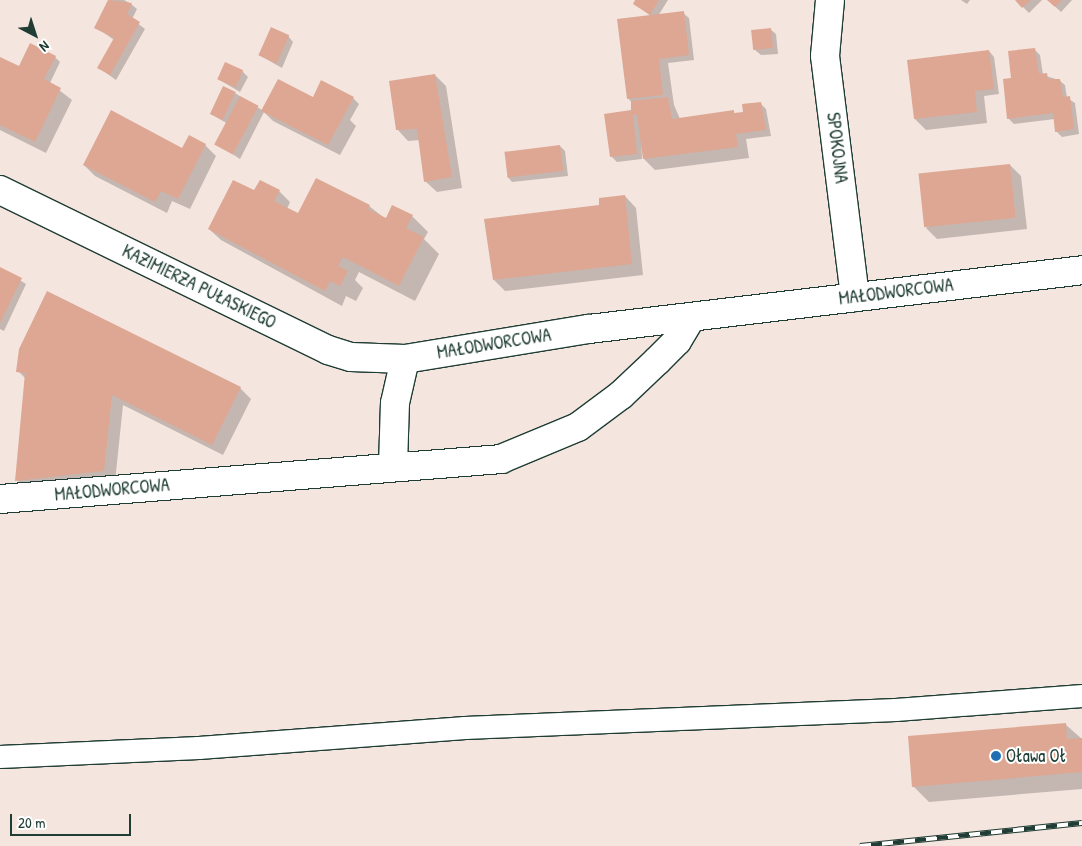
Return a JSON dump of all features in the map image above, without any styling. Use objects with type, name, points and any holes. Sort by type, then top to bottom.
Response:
[{"type":"street","name":"SPOKOJNA","points":[[830,0],[825,56],[855,297]]},
{"type":"street","name":"KAZIMIERZA PUŁASKIEGO","points":[[0,190],[328,350],[351,357],[405,359]]},
{"type":"street","name":"MAŁODWORCOWA","points":[[405,359],[589,329],[1082,270]]},
{"type":"street","name":"MAŁODWORCOWA","points":[[0,499],[393,466],[501,459],[578,427],[621,395],[657,361],[677,341],[691,318]]},
{"type":"street","points":[[393,466],[395,403],[405,359]]},
{"type":"lane","points":[[0,757],[199,748],[465,728],[732,719],[1082,696]]},
{"type":"building","points":[[108,0],[132,3],[127,14],[140,22],[110,75],[97,68],[114,38],[94,28]]},
{"type":"building","points":[[635,0],[659,0],[650,15],[633,4]]},
{"type":"building","points":[[1015,0],[1031,0],[1022,8]]},
{"type":"building","points":[[1047,0],[1062,0],[1055,7]]},
{"type":"building","points":[[684,11],[689,55],[659,59],[663,95],[627,99],[617,19]]},
{"type":"building","points":[[271,27],[289,35],[277,63],[258,55]]},
{"type":"building","points":[[771,28],[773,48],[753,50],[751,30]]},
{"type":"building","points":[[30,43],[56,56],[44,79],[61,88],[35,142],[0,125],[0,57],[19,66]]},
{"type":"building","points":[[1035,48],[1039,74],[1047,73],[1048,79],[1060,79],[1063,97],[1070,96],[1074,129],[1055,132],[1053,113],[1007,119],[1003,79],[1011,78],[1008,51]]},
{"type":"building","points":[[989,50],[994,89],[975,91],[977,112],[914,119],[907,60]]},
{"type":"building","points":[[225,62],[243,70],[236,87],[217,79]]},
{"type":"building","points":[[435,74],[452,177],[424,182],[417,129],[396,130],[389,81]]},
{"type":"building","points":[[278,79],[313,97],[321,80],[354,97],[328,145],[261,111]]},
{"type":"building","points":[[223,86],[236,92],[223,120],[210,114]]},
{"type":"building","points":[[240,96],[259,106],[233,154],[214,145]]},
{"type":"building","points":[[668,97],[672,119],[734,110],[734,113],[743,112],[742,104],[761,102],[766,130],[736,134],[738,147],[643,159],[637,115],[633,115],[637,154],[610,157],[604,114],[631,110],[631,101]]},
{"type":"building","points":[[111,110],[182,148],[189,135],[206,144],[178,199],[161,191],[155,202],[83,165]]},
{"type":"building","points":[[560,145],[563,171],[508,178],[504,152]]},
{"type":"building","points":[[1010,164],[1016,218],[924,227],[919,174]]},
{"type":"building","points":[[316,178],[370,205],[368,209],[386,218],[392,205],[413,215],[406,228],[424,237],[399,286],[343,257],[338,266],[348,271],[340,286],[330,281],[325,291],[208,229],[233,180],[254,190],[260,180],[280,190],[274,201],[298,213]]},
{"type":"building","points":[[625,195],[632,264],[493,280],[484,219],[599,205],[599,198]]},
{"type":"building","points":[[0,267],[22,278],[0,323]]},
{"type":"building","points":[[47,291],[241,387],[212,445],[112,395],[104,471],[15,481],[25,373],[16,372],[19,349]]},
{"type":"building","name":"Oława Oł","points":[[1066,723],[1067,739],[1082,738],[1082,772],[912,787],[908,736]]},
{"type":"railway","points":[[860,846],[1082,823]]},
{"type":"place","name":"Oława Oł","points":[[996,756]]}]
